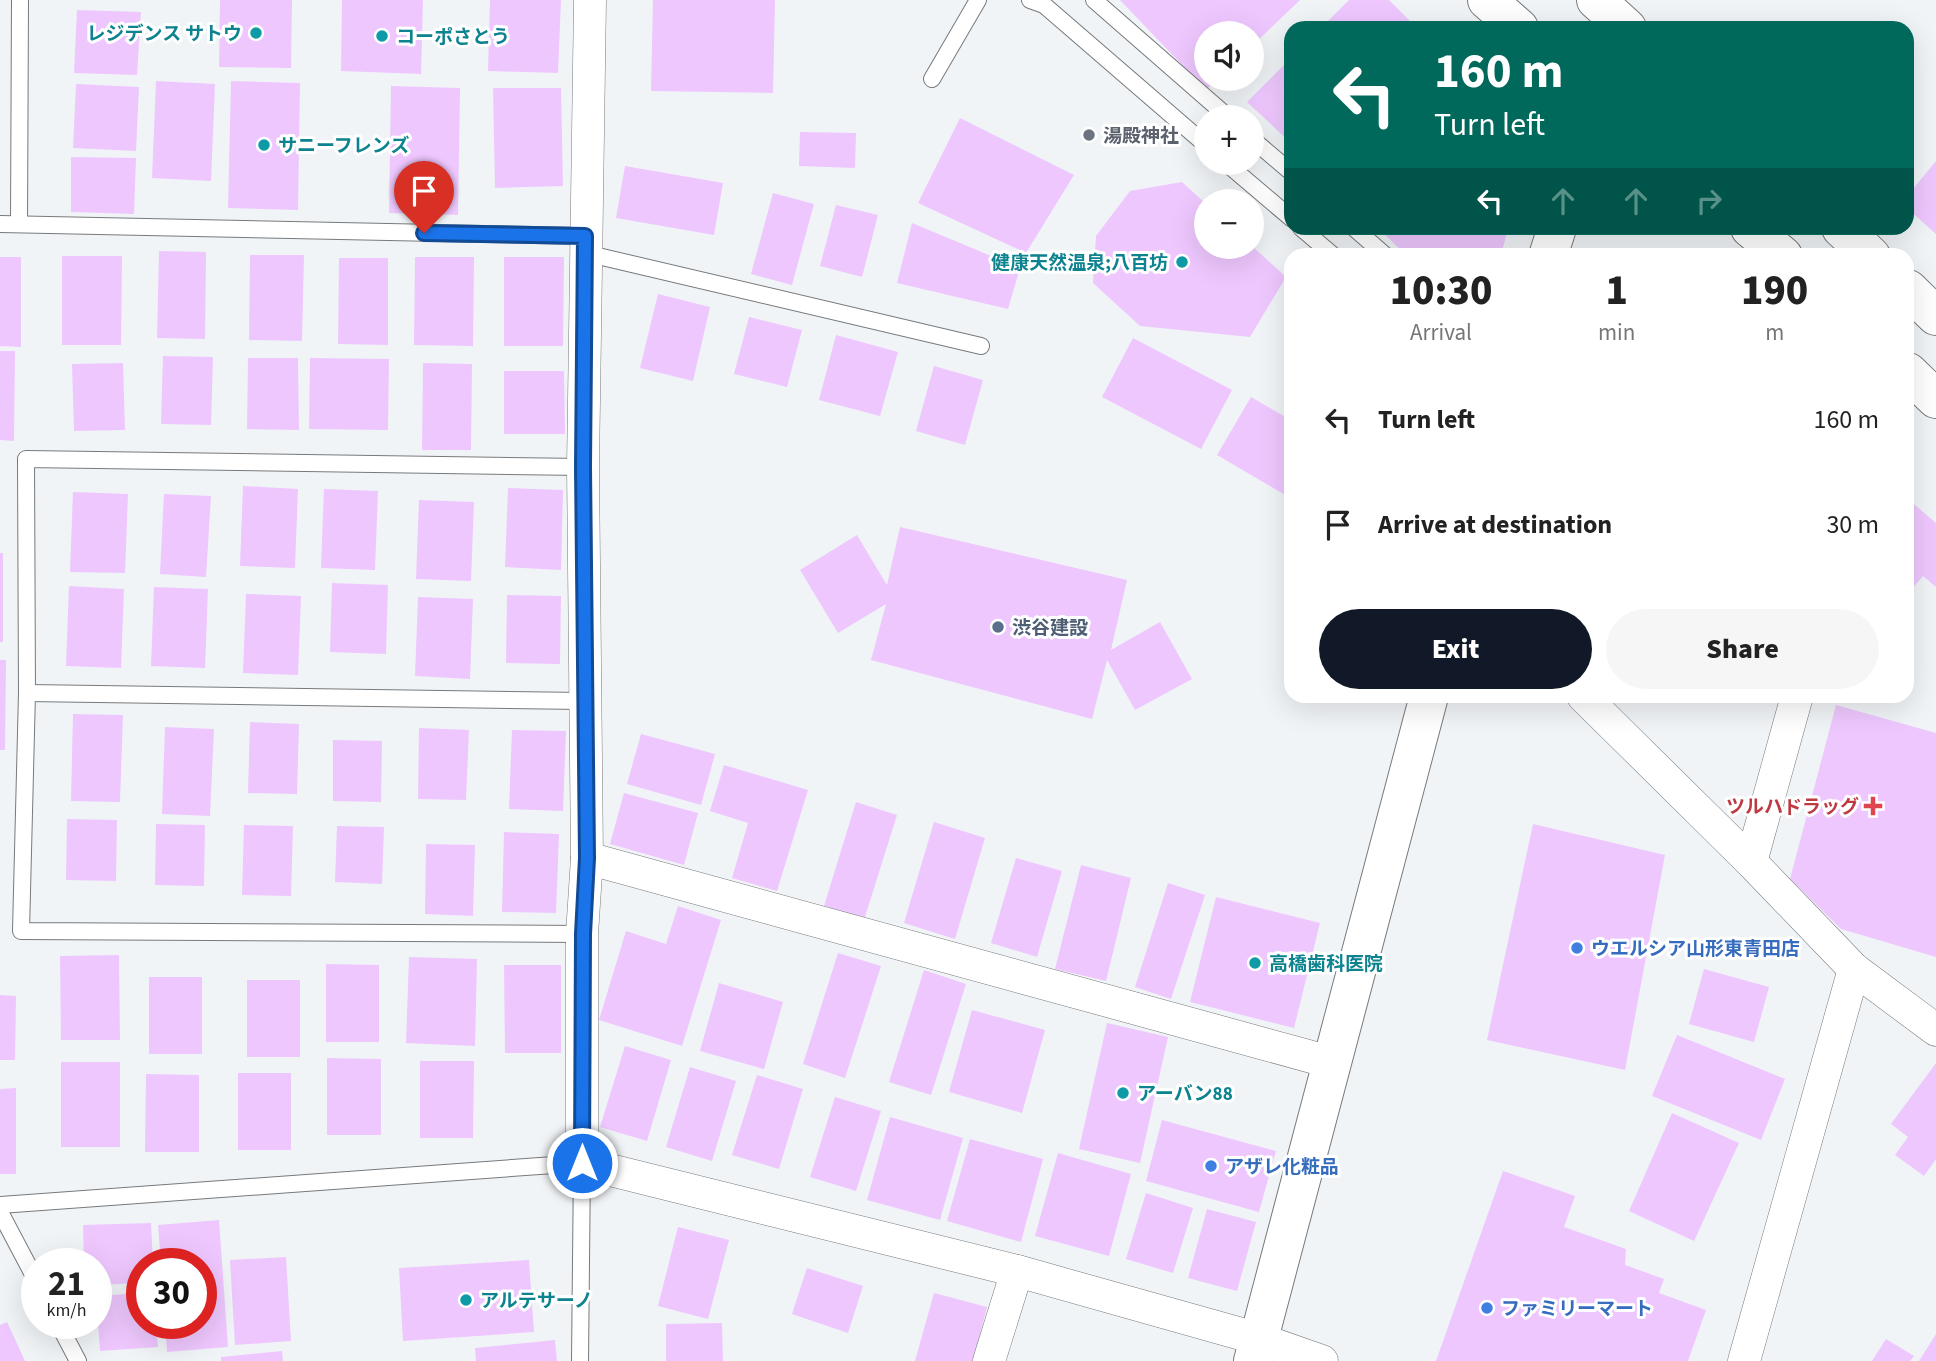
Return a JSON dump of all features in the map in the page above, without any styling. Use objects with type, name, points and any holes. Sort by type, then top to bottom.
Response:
[{"type":"main road","points":[[1487,0],[1512,21]]},
{"type":"main road","points":[[1758,235],[1774,248]]},
{"type":"main road","points":[[1848,235],[1862,248]]},
{"type":"main road","points":[[1914,295],[1936,316]]},
{"type":"main road","points":[[1914,378],[1936,399]]},
{"type":"main road","points":[[1256,1350],[1427,703]]},
{"type":"street","points":[[590,0],[583,467],[587,858],[583,934],[582,1163],[1017,1271],[1256,1350],[1322,1361]]},
{"type":"street","points":[[1590,703],[1751,862],[1854,969],[1936,1030]]},
{"type":"street","points":[[1751,862],[1795,703]]},
{"type":"street","points":[[587,858],[1330,1062]]},
{"type":"street","points":[[1744,1361],[1854,969]]},
{"type":"street","points":[[989,1361],[1017,1271]]},
{"type":"lane","points":[[19,224],[20,0]]},
{"type":"lane","points":[[932,79],[978,0]]},
{"type":"lane","points":[[1030,0],[1044,5],[1194,135]]},
{"type":"lane","points":[[1094,0],[1214,105]]},
{"type":"lane","points":[[1264,149],[1284,166]]},
{"type":"lane","points":[[1240,175],[1284,212]]},
{"type":"lane","points":[[0,224],[585,245],[981,346]]},
{"type":"lane","points":[[1309,235],[1325,248]]},
{"type":"lane","points":[[1362,235],[1377,248]]},
{"type":"lane","points":[[583,467],[26,459],[27,693],[21,931],[583,934]]},
{"type":"lane","points":[[27,693],[584,701]]},
{"type":"lane","points":[[0,1205],[582,1163],[580,1361]]},
{"type":"lane","points":[[0,1212],[21,1252]]},
{"type":"lane","points":[[66,1339],[78,1361]]},
{"type":"building","name":"レジデンス サトウ","points":[[220,0],[292,0],[291,68],[219,67]]},
{"type":"building","name":"コーポさとう","points":[[342,0],[423,0],[421,74],[341,71]]},
{"type":"building","points":[[490,0],[561,0],[558,73],[488,71]]},
{"type":"building","points":[[653,0],[775,0],[773,93],[651,91]]},
{"type":"building","points":[[1120,0],[1300,0],[1264,35],[1264,21],[1194,21],[1194,77]]},
{"type":"building","points":[[1349,0],[1389,0],[1410,21],[1328,21]]},
{"type":"building","points":[[77,10],[141,12],[137,75],[74,73]]},
{"type":"building","points":[[1284,65],[1284,137],[1264,118],[1264,105],[1250,105],[1247,102],[1258,91],[1264,91],[1264,85]]},
{"type":"building","points":[[156,81],[215,84],[211,181],[152,178]]},
{"type":"building","name":"サニーフレンズ","points":[[231,81],[300,83],[298,210],[228,208]]},
{"type":"building","points":[[76,84],[139,87],[136,151],[73,148]]},
{"type":"building","points":[[391,86],[460,88],[458,215],[389,213]]},
{"type":"building","points":[[493,88],[561,88],[563,186],[495,188]]},
{"type":"building","points":[[960,118],[1074,175],[1026,253],[918,203]]},
{"type":"building","points":[[800,132],[856,133],[855,168],[799,166]]},
{"type":"building","points":[[71,157],[136,158],[134,214],[71,212]]},
{"type":"building","points":[[1936,161],[1936,234],[1914,214],[1914,188]]},
{"type":"building","points":[[625,166],[723,183],[714,235],[616,218]]},
{"type":"building","name":"健康天然温泉;八百坊","points":[[1182,182],[1194,193],[1194,259],[1264,259],[1264,257],[1284,275],[1284,280],[1250,337],[1140,326],[1093,283],[1096,236],[1130,191]]},
{"type":"building","points":[[773,193],[814,204],[792,285],[751,274]]},
{"type":"building","points":[[836,205],[878,215],[862,277],[820,266]]},
{"type":"building","points":[[912,223],[1020,268],[1008,309],[897,283]]},
{"type":"building","points":[[1385,235],[1506,235],[1503,248],[1399,248]]},
{"type":"building","points":[[159,251],[206,252],[205,339],[157,338]]},
{"type":"building","points":[[250,255],[304,255],[302,341],[249,340]]},
{"type":"building","points":[[62,256],[122,256],[121,345],[62,345]]},
{"type":"building","points":[[0,257],[21,257],[21,347],[0,346]]},
{"type":"building","points":[[415,257],[474,257],[473,346],[414,345]]},
{"type":"building","points":[[504,257],[564,257],[563,346],[504,346]]},
{"type":"building","points":[[339,258],[388,258],[388,345],[338,344]]},
{"type":"building","points":[[658,294],[710,307],[693,381],[640,368]]},
{"type":"building","points":[[749,317],[802,330],[787,387],[734,374]]},
{"type":"building","points":[[836,335],[898,352],[880,416],[819,400]]},
{"type":"building","points":[[1133,338],[1232,390],[1201,449],[1102,397]]},
{"type":"building","points":[[0,351],[15,351],[14,441],[0,440]]},
{"type":"building","points":[[163,356],[213,357],[211,425],[161,424]]},
{"type":"building","points":[[248,358],[298,358],[299,430],[247,429]]},
{"type":"building","points":[[310,358],[389,359],[388,430],[309,429]]},
{"type":"building","points":[[123,363],[125,430],[74,431],[72,364]]},
{"type":"building","points":[[423,363],[472,364],[471,450],[422,450]]},
{"type":"building","points":[[934,366],[983,380],[965,445],[916,431]]},
{"type":"building","points":[[504,371],[564,371],[565,434],[504,434]]},
{"type":"building","points":[[1251,397],[1284,416],[1284,494],[1217,455]]},
{"type":"building","points":[[243,486],[298,489],[295,568],[240,566]]},
{"type":"building","points":[[508,488],[563,490],[561,570],[505,567]]},
{"type":"building","points":[[324,489],[378,491],[375,570],[321,568]]},
{"type":"building","points":[[73,492],[128,494],[125,573],[70,572]]},
{"type":"building","points":[[164,494],[211,496],[206,577],[160,574]]},
{"type":"building","points":[[419,500],[474,502],[471,581],[416,579]]},
{"type":"building","points":[[1914,504],[1936,523],[1936,587],[1923,576],[1914,587]]},
{"type":"building","name":"渋谷建設","points":[[900,527],[1127,580],[1111,650],[1160,622],[1192,679],[1135,710],[1107,660],[1092,719],[871,660],[886,604],[838,633],[800,570],[857,535],[887,585]]},
{"type":"building","points":[[0,553],[3,553],[3,642],[0,642]]},
{"type":"building","points":[[332,583],[388,585],[386,654],[330,652]]},
{"type":"building","points":[[69,586],[124,589],[121,668],[66,666]]},
{"type":"building","points":[[154,587],[208,589],[205,668],[151,666]]},
{"type":"building","points":[[246,594],[301,596],[298,675],[243,673]]},
{"type":"building","points":[[507,595],[561,596],[560,664],[506,663]]},
{"type":"building","points":[[418,597],[473,599],[470,679],[415,676]]},
{"type":"building","points":[[0,660],[6,660],[5,750],[0,750]]},
{"type":"building","name":"ツルハドラッグ","points":[[1836,705],[1936,733],[1936,957],[1841,929],[1790,879]]},
{"type":"building","points":[[73,714],[123,715],[120,802],[71,801]]},
{"type":"building","points":[[250,722],[299,724],[297,794],[248,793]]},
{"type":"building","points":[[165,727],[214,729],[210,816],[162,814]]},
{"type":"building","points":[[419,728],[469,730],[466,800],[418,799]]},
{"type":"building","points":[[512,730],[566,731],[563,811],[509,809]]},
{"type":"building","points":[[641,734],[715,754],[701,805],[627,784]]},
{"type":"building","points":[[333,740],[382,741],[381,802],[333,801]]},
{"type":"building","points":[[724,765],[808,790],[777,891],[732,878],[748,823],[710,811]]},
{"type":"building","points":[[624,793],[698,813],[684,865],[610,844]]},
{"type":"building","points":[[856,802],[897,815],[864,920],[824,906]]},
{"type":"building","points":[[67,819],[117,820],[116,881],[66,880]]},
{"type":"building","points":[[934,822],[985,838],[955,939],[904,923]]},
{"type":"building","points":[[156,824],[205,825],[204,886],[155,885]]},
{"type":"building","name":"ウエルシア山形東青田店","points":[[1533,824],[1665,855],[1625,1070],[1487,1040]]},
{"type":"building","points":[[244,825],[293,826],[291,896],[242,895]]},
{"type":"building","points":[[337,826],[384,827],[382,884],[335,882]]},
{"type":"building","points":[[504,832],[559,834],[556,913],[502,912]]},
{"type":"building","points":[[426,844],[475,845],[473,916],[425,914]]},
{"type":"building","points":[[1016,858],[1062,871],[1037,957],[991,943]]},
{"type":"building","points":[[1081,865],[1131,878],[1106,981],[1055,969]]},
{"type":"building","points":[[1168,883],[1205,895],[1171,999],[1135,987]]},
{"type":"building","name":"高橋歯科医院","points":[[1216,897],[1320,923],[1294,1028],[1190,1002]]},
{"type":"building","points":[[678,906],[721,920],[682,1046],[599,1020],[626,931],[666,944]]},
{"type":"building","points":[[838,953],[881,966],[845,1078],[803,1064]]},
{"type":"building","points":[[119,955],[120,1040],[61,1040],[60,956]]},
{"type":"building","points":[[409,957],[477,959],[475,1046],[406,1043]]},
{"type":"building","points":[[326,964],[379,965],[379,1042],[326,1042]]},
{"type":"building","points":[[504,965],[561,965],[561,1053],[505,1053]]},
{"type":"building","points":[[1704,969],[1769,987],[1754,1042],[1689,1024]]},
{"type":"building","points":[[924,970],[966,984],[931,1095],[889,1082]]},
{"type":"building","points":[[149,977],[202,977],[202,1054],[149,1054]]},
{"type":"building","points":[[247,980],[300,980],[300,1057],[247,1057]]},
{"type":"building","points":[[719,983],[783,1002],[764,1069],[700,1051]]},
{"type":"building","points":[[0,995],[16,996],[15,1060],[0,1060]]},
{"type":"building","points":[[972,1010],[1045,1030],[1022,1113],[949,1092]]},
{"type":"building","name":"アーバン88","points":[[1107,1023],[1168,1037],[1140,1163],[1079,1149]]},
{"type":"building","points":[[1677,1035],[1785,1079],[1761,1140],[1652,1096]]},
{"type":"building","points":[[625,1046],[671,1060],[647,1141],[600,1127]]},
{"type":"building","points":[[327,1058],[381,1059],[381,1135],[327,1135]]},
{"type":"building","points":[[420,1061],[474,1061],[473,1138],[420,1138]]},
{"type":"building","points":[[61,1062],[120,1062],[120,1147],[61,1147]]},
{"type":"building","points":[[1936,1063],[1936,1159],[1924,1176],[1895,1155],[1908,1137],[1891,1124]]},
{"type":"building","points":[[690,1067],[736,1081],[712,1161],[666,1147]]},
{"type":"building","points":[[238,1073],[291,1073],[291,1150],[238,1150]]},
{"type":"building","points":[[146,1074],[199,1075],[199,1152],[145,1152]]},
{"type":"building","points":[[757,1075],[803,1089],[779,1169],[732,1155]]},
{"type":"building","points":[[16,1088],[16,1174],[0,1174],[0,1089]]},
{"type":"building","points":[[835,1097],[881,1111],[856,1191],[810,1177]]},
{"type":"building","points":[[1672,1113],[1739,1143],[1694,1241],[1629,1211]]},
{"type":"building","points":[[890,1117],[963,1138],[940,1220],[867,1200]]},
{"type":"building","name":"アザレ化粧品","points":[[1162,1120],[1276,1151],[1259,1212],[1146,1181]]},
{"type":"building","points":[[970,1139],[1043,1159],[1021,1242],[947,1221]]},
{"type":"building","points":[[1058,1153],[1131,1174],[1109,1256],[1035,1236]]},
{"type":"building","points":[[1503,1171],[1575,1196],[1564,1227],[1626,1249],[1625,1265],[1664,1279],[1659,1293],[1706,1310],[1688,1361],[1436,1361]]},
{"type":"building","points":[[1146,1193],[1193,1208],[1173,1273],[1126,1259]]},
{"type":"building","points":[[1207,1209],[1256,1222],[1237,1291],[1188,1278]]},
{"type":"building","points":[[219,1220],[228,1347],[167,1352],[166,1339],[217,1339],[217,1248],[160,1248],[158,1225]]},
{"type":"building","points":[[151,1223],[152,1248],[126,1248],[126,1284],[112,1284],[112,1248],[84,1248],[83,1225]]},
{"type":"building","points":[[678,1227],[729,1240],[708,1319],[658,1306]]},
{"type":"building","points":[[286,1257],[291,1341],[235,1345],[230,1260]]},
{"type":"building","name":"アルテサーノ","points":[[529,1260],[534,1332],[403,1341],[399,1268]]},
{"type":"building","points":[[807,1268],[863,1286],[848,1333],[792,1314]]},
{"type":"building","points":[[934,1293],[987,1307],[973,1361],[915,1361]]},
{"type":"building","points":[[126,1294],[126,1339],[157,1339],[158,1347],[100,1351],[99,1339],[112,1339],[112,1295]]},
{"type":"building","points":[[7,1322],[25,1361],[0,1361],[0,1325]]},
{"type":"building","points":[[722,1323],[723,1361],[666,1361],[666,1324]]},
{"type":"building","points":[[1936,1334],[1936,1361],[1919,1361]]},
{"type":"building","points":[[1886,1339],[1914,1356],[1910,1361],[1872,1361]]},
{"type":"building","points":[[555,1340],[557,1361],[476,1361],[475,1348]]},
{"type":"building","points":[[282,1351],[283,1361],[221,1361],[221,1357]]},
{"type":"place","name":"レジデンス サトウ","points":[[256,33]]},
{"type":"place","name":"コーポさとう","points":[[382,36]]},
{"type":"place","name":"湯殿神社","points":[[1089,135]]},
{"type":"place","name":"サニーフレンズ","points":[[264,145]]},
{"type":"place","name":"健康天然温泉;八百坊","points":[[1182,262]]},
{"type":"place","name":"渋谷建設","points":[[998,627]]},
{"type":"place","name":"ツルハドラッグ","points":[[1873,806]]},
{"type":"place","name":"ウエルシア山形東青田店","points":[[1577,948]]},
{"type":"place","name":"高橋歯科医院","points":[[1255,963]]},
{"type":"place","name":"アーバン88","points":[[1123,1093]]},
{"type":"place","name":"アザレ化粧品","points":[[1211,1166]]},
{"type":"place","name":"アルテサーノ","points":[[466,1300]]},
{"type":"place","name":"ファミリーマート","points":[[1487,1308]]},
{"type":"route","points":[[424,233],[585,236],[583,467],[587,858],[583,934],[582,1163]]}]
